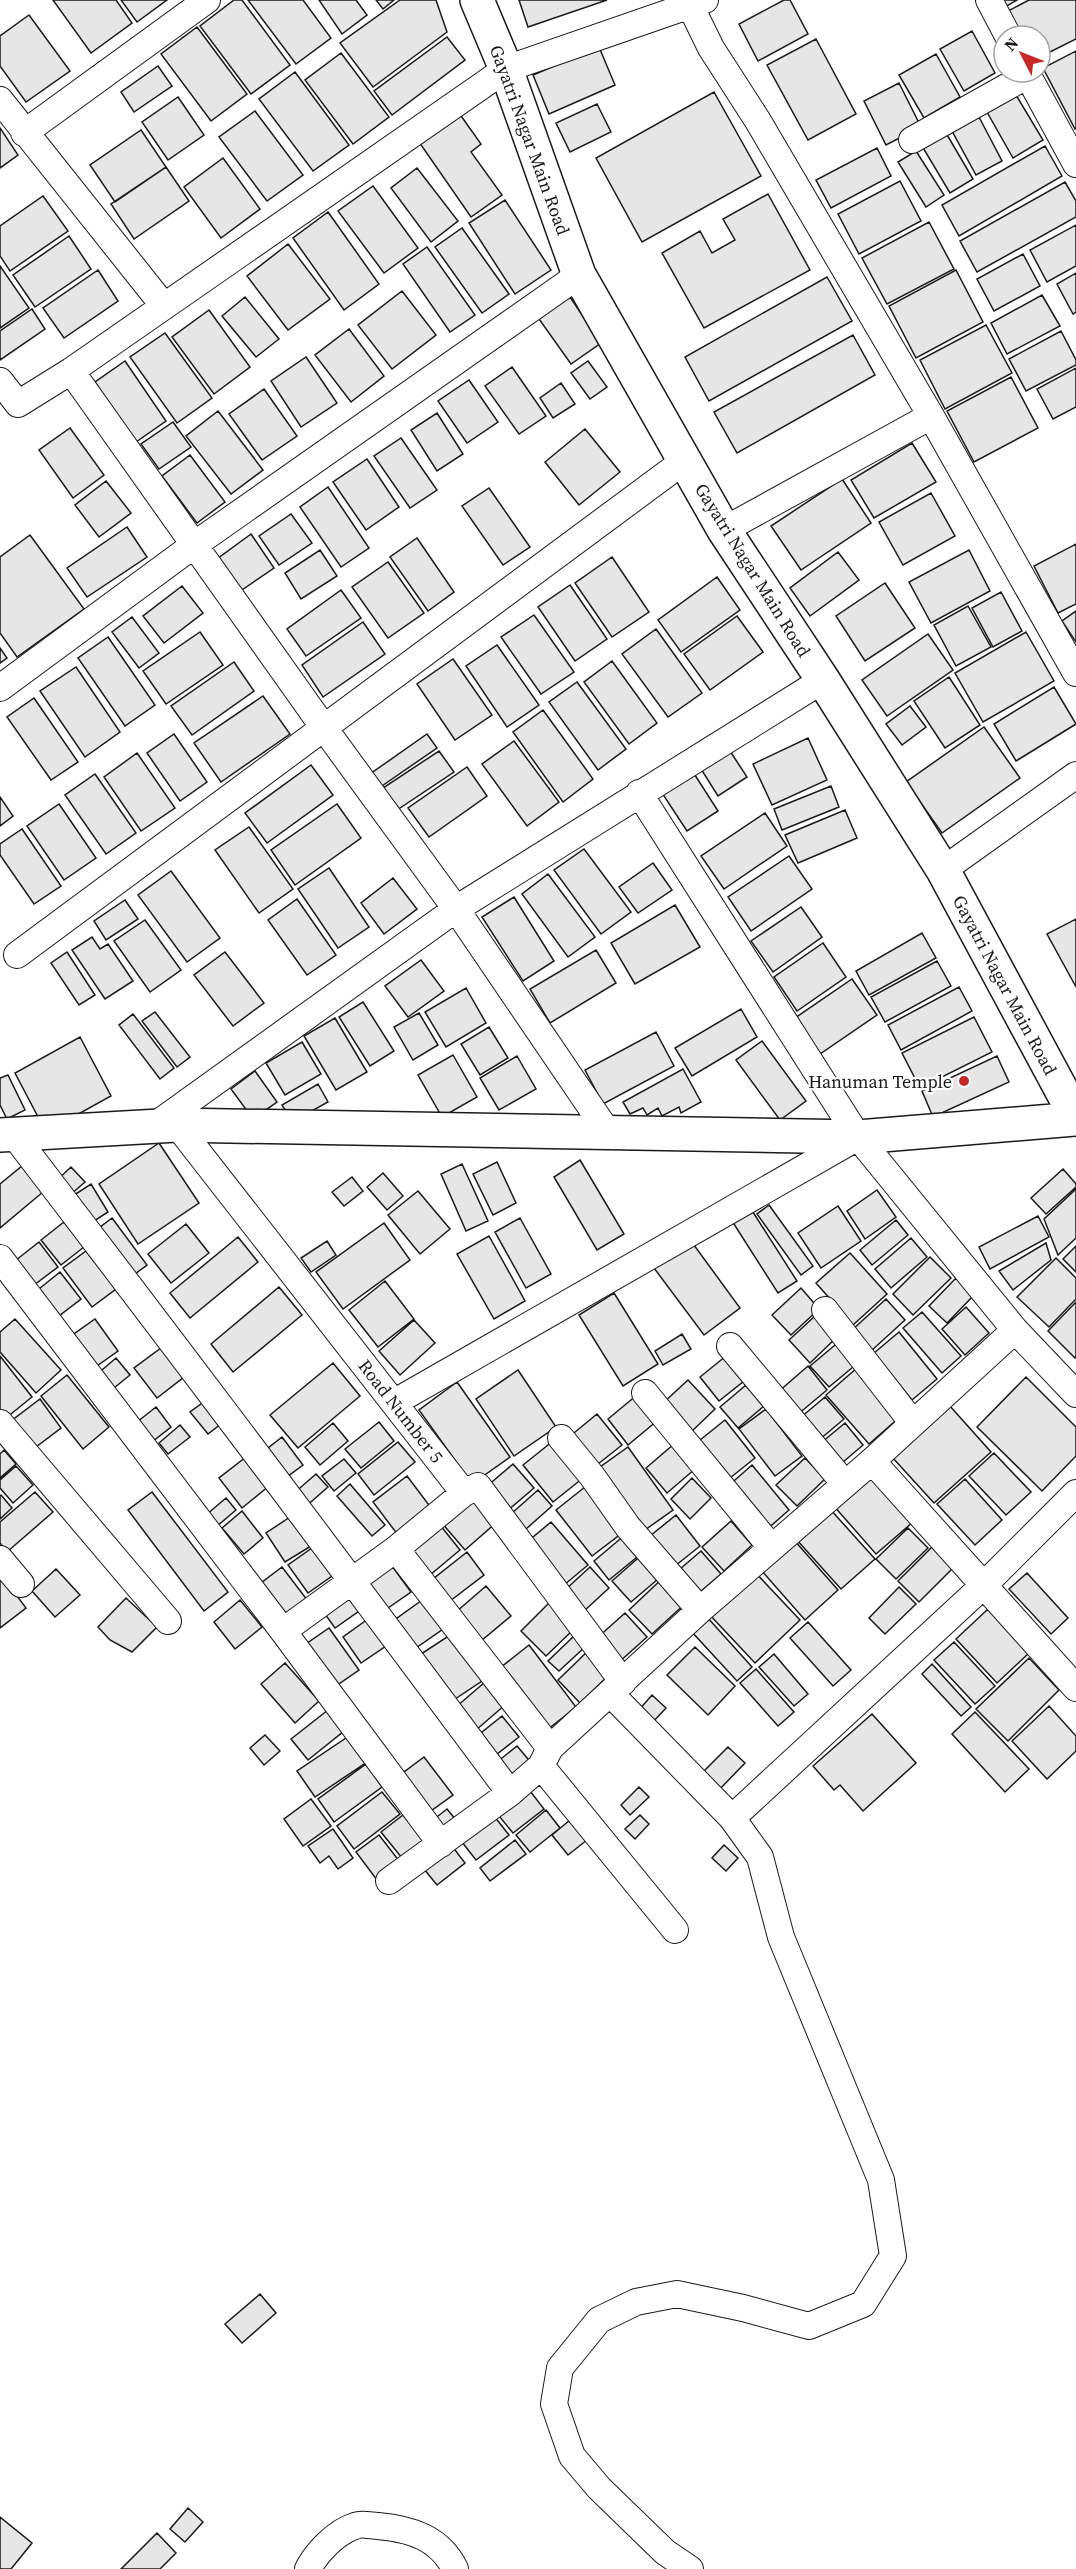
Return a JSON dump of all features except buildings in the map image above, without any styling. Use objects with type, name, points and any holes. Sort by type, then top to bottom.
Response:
[{"type":"street","points":[[24,133],[207,0]]},
{"type":"street","name":"Gayatri Nagar Main Road","points":[[477,0],[506,69],[579,275],[724,530],[823,680],[943,870],[1076,1118]]},
{"type":"street","points":[[989,0],[1002,24]]},
{"type":"street","points":[[0,381],[9,411],[506,69],[698,2],[711,48],[758,121],[931,416],[1076,673]]},
{"type":"street","points":[[912,140],[1010,84]]},
{"type":"street","points":[[1033,84],[1075,159]]},
{"type":"street","points":[[0,100],[24,133],[163,304]]},
{"type":"street","points":[[0,688],[194,545],[579,275]]},
{"type":"street","points":[[70,371],[456,909],[607,1131]]},
{"type":"street","points":[[724,530],[931,416]]},
{"type":"street","points":[[17,955],[684,460]]},
{"type":"street","points":[[166,1126],[456,909],[823,680]]},
{"type":"street","points":[[943,870],[1076,775]]},
{"type":"street","points":[[639,793],[858,1137],[1015,1329],[1076,1394]]},
{"type":"street","points":[[7,1135],[166,1126],[607,1131],[858,1137],[1076,1118]]},
{"type":"street","name":"Road Number 5","points":[[166,1126],[394,1402],[464,1493]]},
{"type":"street","points":[[7,1135],[254,1448],[510,1793]]},
{"type":"street","points":[[394,1402],[858,1137]]},
{"type":"street","points":[[0,1258],[283,1631],[441,1844]]},
{"type":"street","points":[[825,1310],[912,1422]]},
{"type":"street","points":[[389,1881],[510,1793],[700,1610],[872,1461],[1015,1329]]},
{"type":"street","points":[[730,1346],[845,1484]]},
{"type":"street","points":[[645,1394],[771,1547]]},
{"type":"street","points":[[0,1423],[168,1621]]},
{"type":"street","points":[[561,1438],[592,1476],[628,1527],[700,1610]]},
{"type":"street","points":[[872,1461],[1076,1688]]},
{"type":"street","points":[[283,1631],[396,1550],[464,1493],[478,1486],[617,1688],[732,1818],[760,1857],[781,1937],[880,2180],[893,2256],[863,2304],[809,2326],[743,2308],[677,2295],[636,2302],[598,2320],[560,2368],[554,2404],[572,2456],[599,2488],[665,2552],[690,2569]]},
{"type":"street","points":[[732,1818],[983,1586],[1076,1493]]},
{"type":"street","points":[[396,1550],[545,1757],[675,1930]]},
{"type":"street","points":[[0,1559],[21,1584]]},
{"type":"street","points":[[308,2569],[315,2556],[356,2525],[387,2527],[430,2540],[448,2554],[455,2569]]},
{"type":"place","name":"Hanuman Temple","points":[[964,1081]]}]
